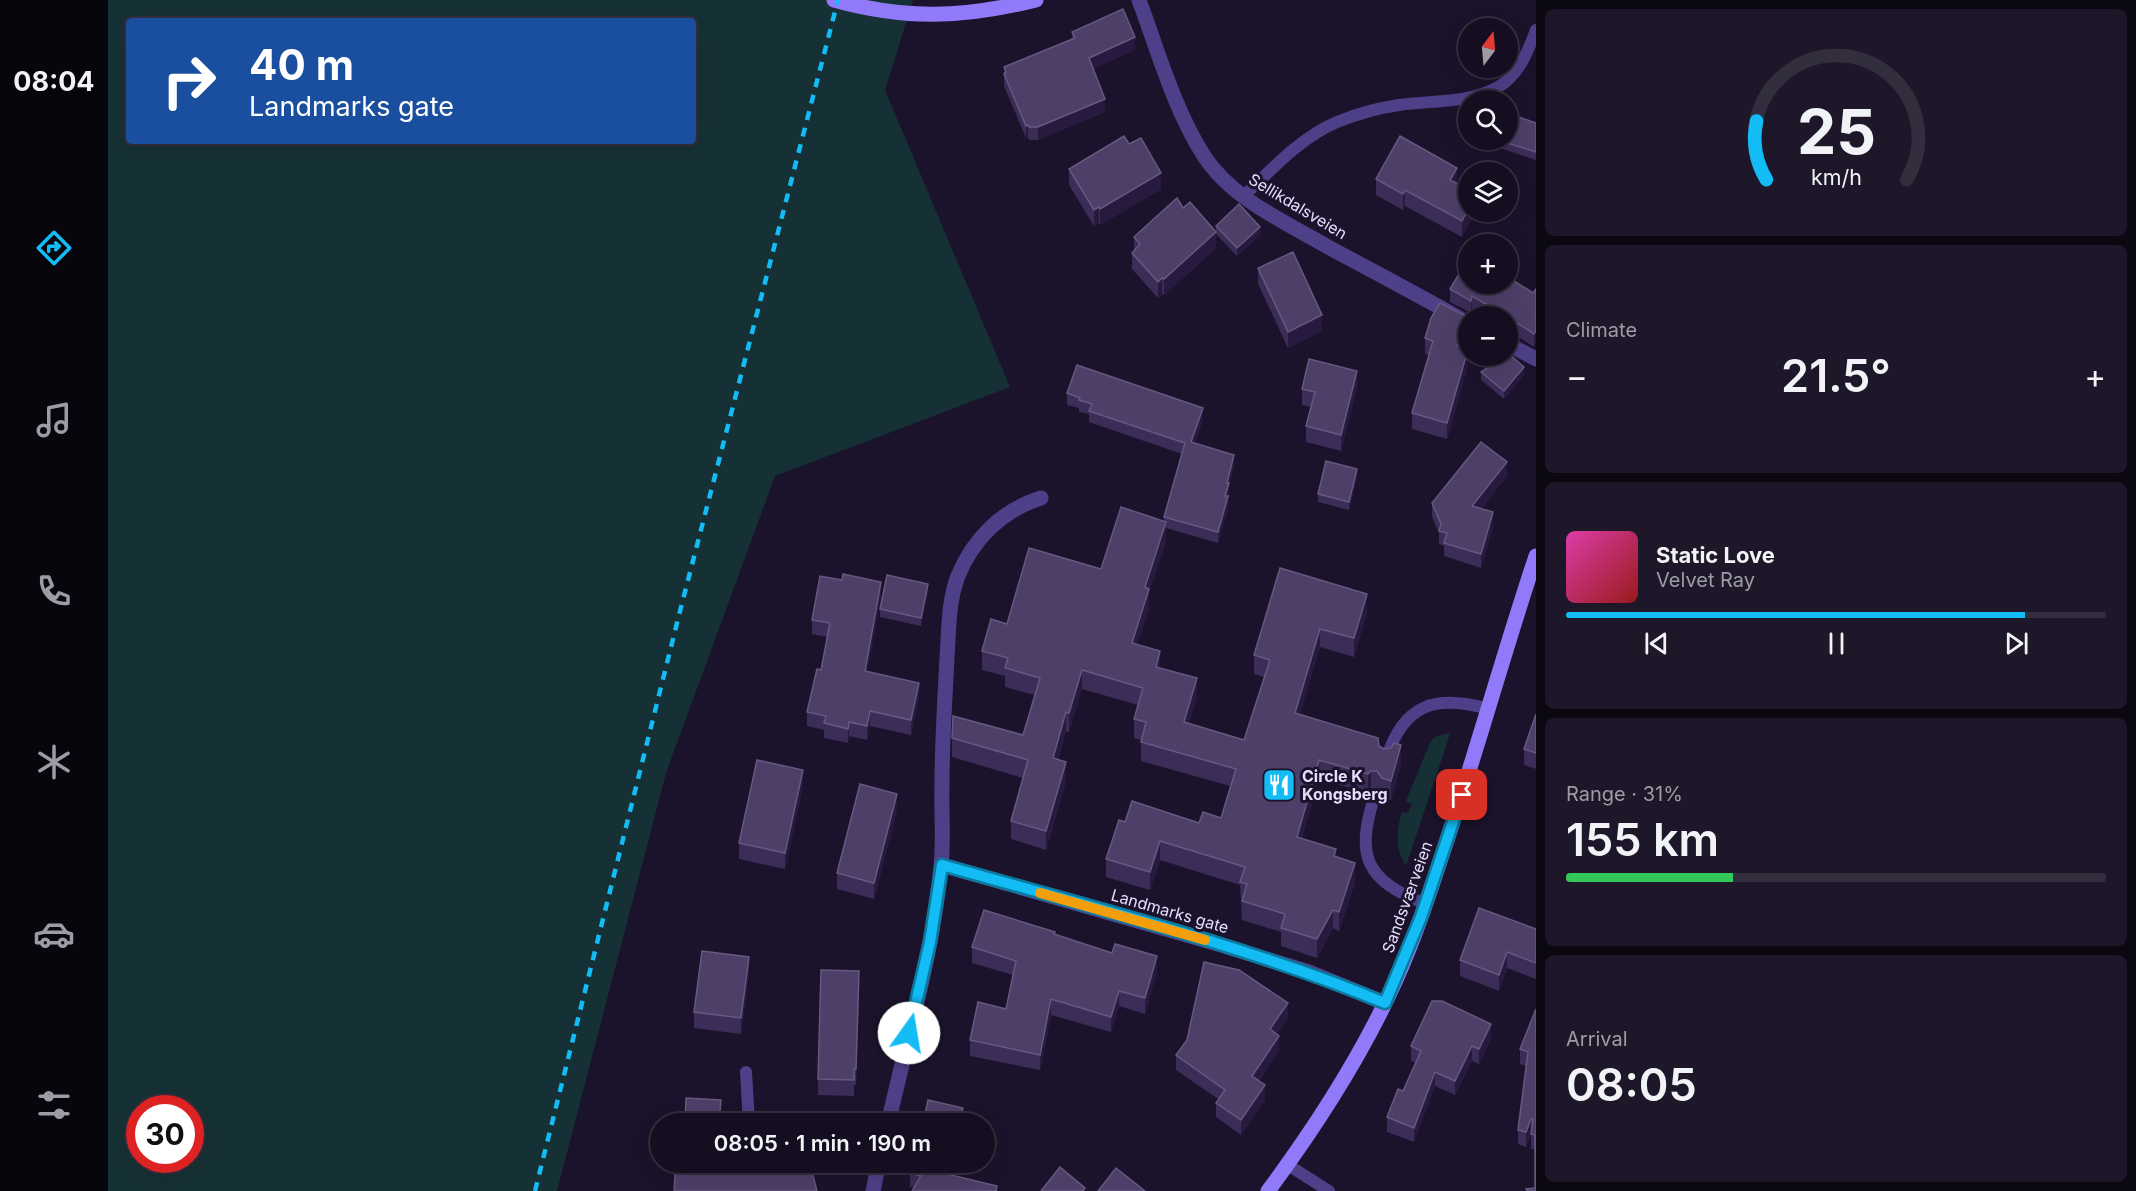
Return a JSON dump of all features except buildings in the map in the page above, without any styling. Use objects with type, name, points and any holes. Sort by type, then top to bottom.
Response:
[{"type":"street","points":[[834,0],[879,11],[928,15],[984,11],[1036,0]]},
{"type":"street","name":"Sellikdalsveien","points":[[1139,0],[1177,101],[1204,156],[1223,179],[1274,216],[1458,317]]},
{"type":"street","points":[[1518,349],[1536,359]]},
{"type":"street","points":[[891,1113],[930,942],[942,865],[943,727],[953,594],[958,577],[982,536],[998,520],[1013,510],[1041,498]]},
{"type":"street","name":"Sandsværveien","points":[[1268,1191],[1288,1165],[1342,1083],[1385,1003],[1406,956],[1426,904],[1536,556]]},
{"type":"street","name":"Landmarks gate","points":[[942,865],[1309,972],[1385,1003]]},
{"type":"street","points":[[873,1191],[877,1173]]},
{"type":"lane","points":[[1244,196],[1276,165],[1312,136],[1335,123],[1365,112],[1400,105],[1448,102],[1474,96],[1499,86],[1513,74],[1525,57],[1536,30]]},
{"type":"lane","points":[[1386,760],[1391,745],[1406,722],[1423,707],[1440,702],[1464,702],[1488,709]]},
{"type":"lane","points":[[1374,798],[1366,823],[1364,842],[1369,861],[1388,885],[1426,904]]},
{"type":"lane","points":[[746,1072],[748,1113]]},
{"type":"lane","points":[[1288,1165],[1329,1191]]},
{"type":"green space","points":[[108,0],[913,0],[885,90],[1010,387],[775,476],[666,773],[557,1191],[108,1191]]},
{"type":"green space","points":[[1450,733],[1406,866],[1400,853],[1398,839],[1402,812],[1408,813],[1412,804],[1406,801],[1429,745],[1434,737]]},
{"type":"railway","points":[[535,1191],[679,615],[838,0]]},
{"type":"slow traffic","points":[[1040,893],[1205,940]]},
{"type":"place","name":"Circle K Kongsberg","points":[[1279,785]]},
{"type":"route","points":[[909,1033],[930,942],[942,865],[1309,972],[1385,1003],[1421,917],[1462,795]]}]
